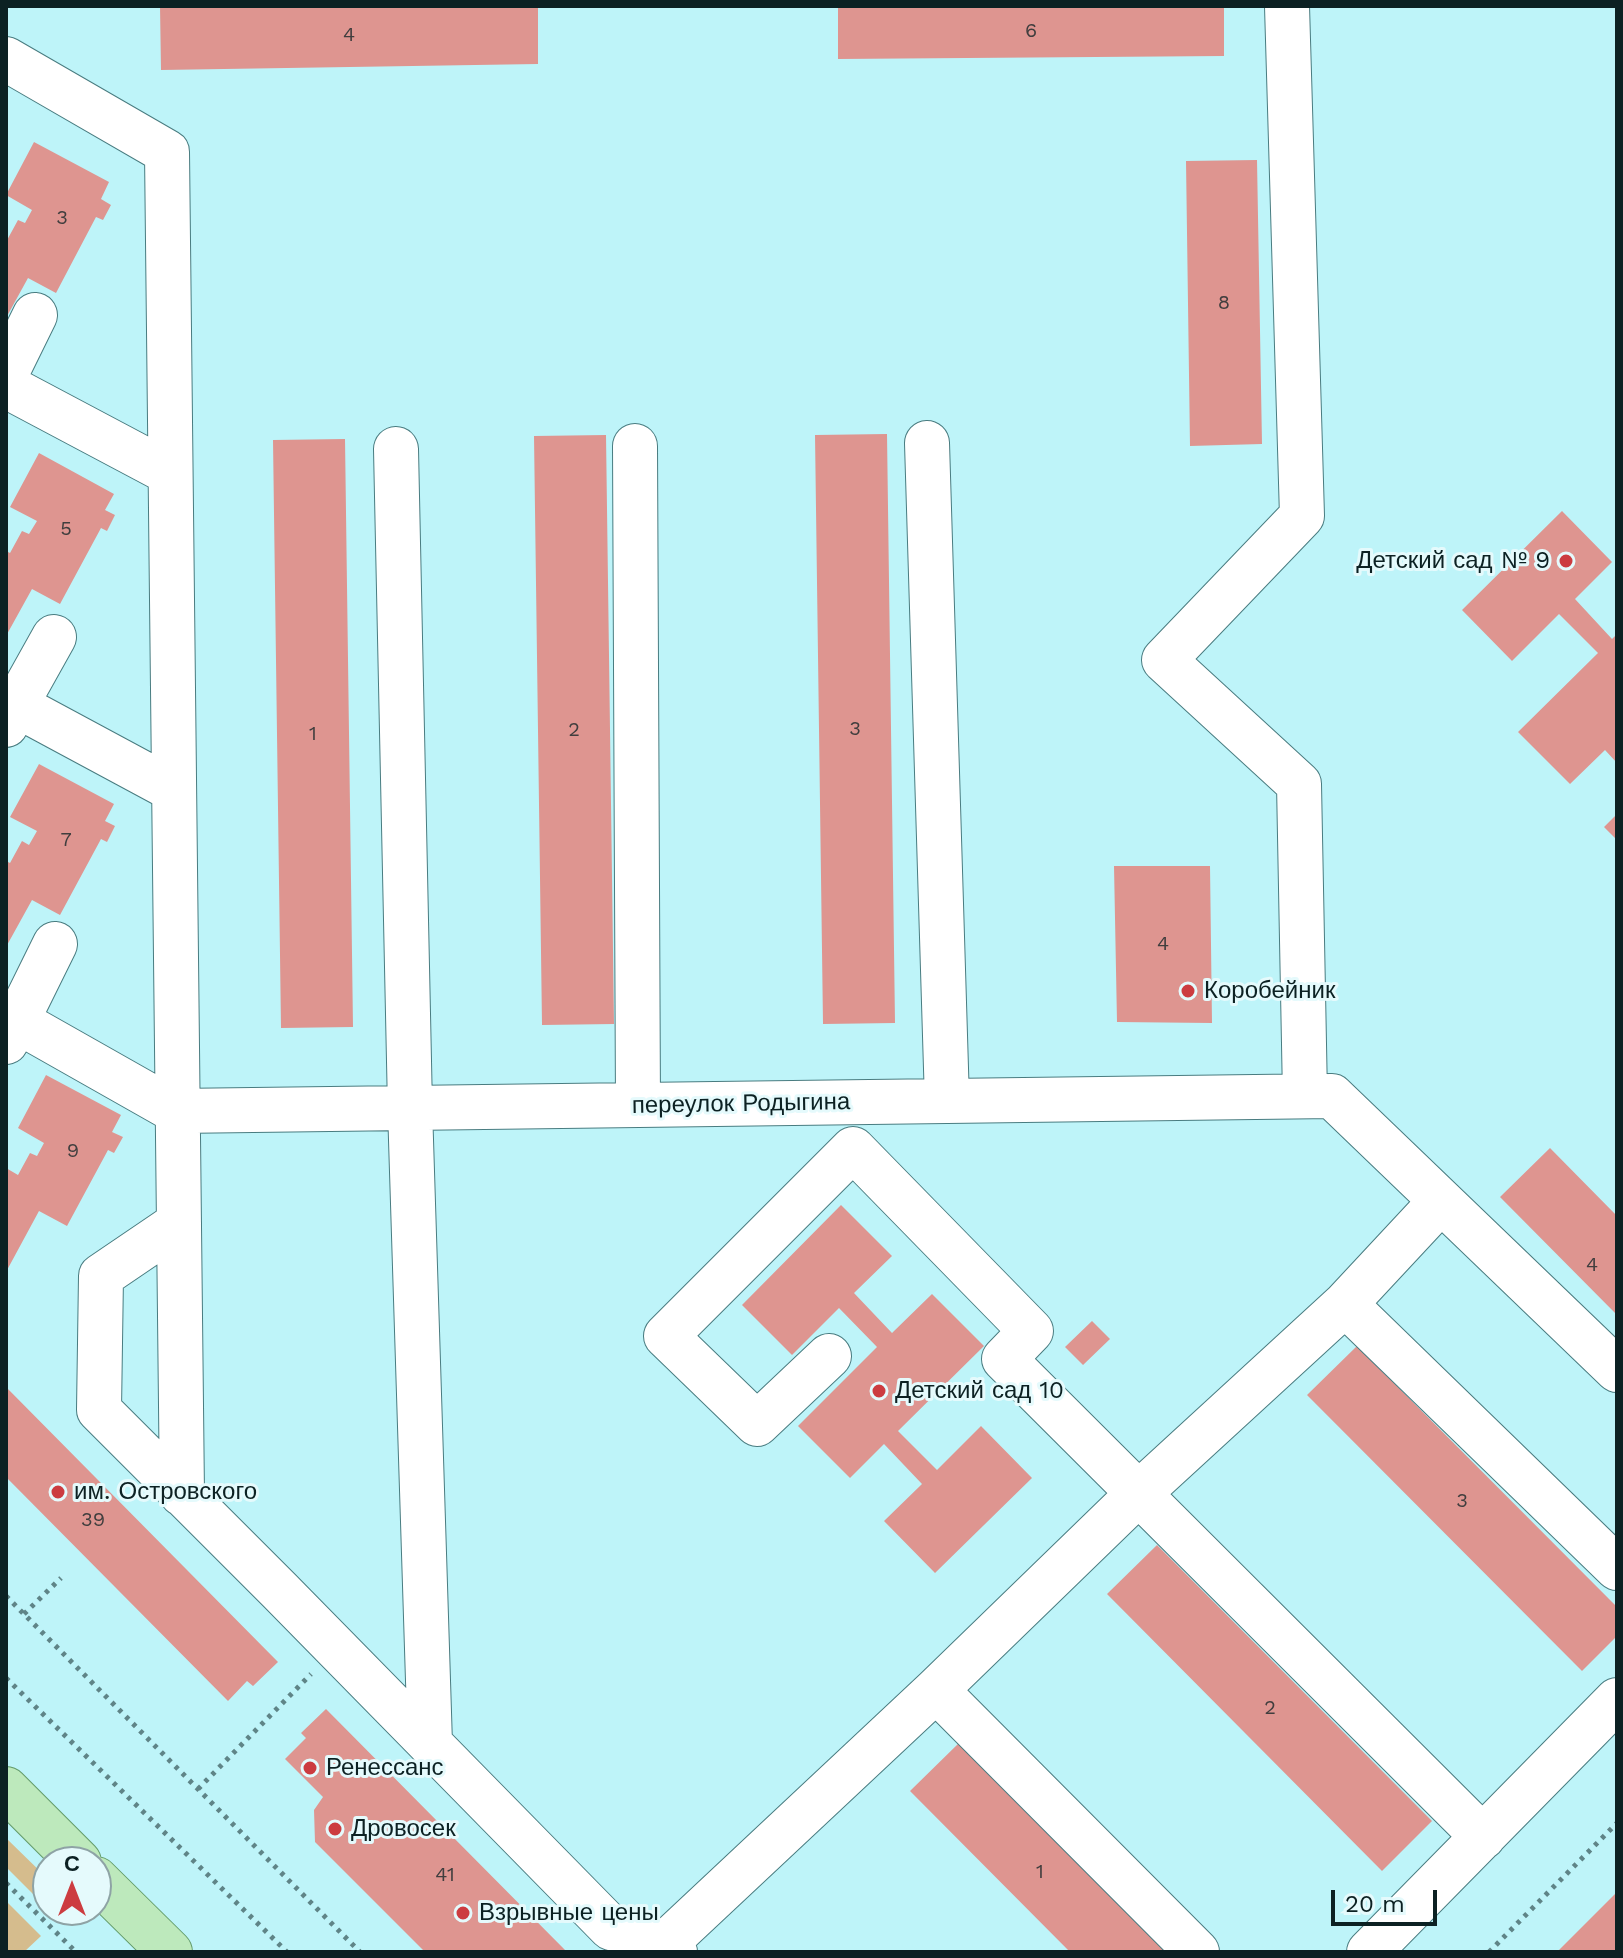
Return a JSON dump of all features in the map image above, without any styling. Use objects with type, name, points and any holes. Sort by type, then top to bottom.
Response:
[{"type":"main road","points":[[6,1789],[63,1846]]},
{"type":"main road","points":[[112,1895],[170,1952]]},
{"type":"street","points":[[1287,6],[1302,516],[1164,660],[1299,784],[1305,1096]]},
{"type":"street","points":[[6,59],[167,152],[182,1494]]},
{"type":"street","points":[[6,374],[35,315]]},
{"type":"street","points":[[6,386],[170,473]]},
{"type":"street","points":[[927,443],[947,1101]]},
{"type":"street","points":[[635,446],[638,1105]]},
{"type":"street","points":[[396,449],[410,1108],[430,1744]]},
{"type":"street","points":[[54,637],[11,715],[174,790]]},
{"type":"street","points":[[55,944],[11,1032],[176,1111]]},
{"type":"street","name":"переулок Родыгина","points":[[176,1111],[1332,1096],[1617,1370]]},
{"type":"street","points":[[829,1356],[757,1424],[666,1336],[853,1149],[1031,1331],[1004,1359],[1483,1837]]},
{"type":"street","points":[[179,1223],[101,1276],[99,1410],[611,1928],[671,1948],[1138,1494],[1345,1304],[1441,1201]]},
{"type":"street","points":[[1345,1304],[1617,1568]]},
{"type":"street","points":[[936,1690],[1197,1952]]},
{"type":"street","points":[[1369,1952],[1617,1700]]},
{"type":"path","points":[[24,1614],[61,1578]]},
{"type":"path","points":[[6,1596],[360,1952]]},
{"type":"path","points":[[198,1789],[336,1648]]},
{"type":"path","points":[[6,1678],[287,1952]]},
{"type":"path","points":[[1489,1952],[1617,1823]]},
{"type":"path","points":[[6,1883],[76,1952]]},
{"type":"shaded area","points":[[6,1838],[32,1863],[32,1893],[6,1867]]},
{"type":"shaded area","points":[[6,1901],[41,1936],[24,1952],[6,1952]]},
{"type":"building","points":[[160,6],[538,6],[538,64],[161,70]]},
{"type":"building","points":[[838,6],[1224,6],[1224,56],[838,59]]},
{"type":"building","points":[[34,142],[109,182],[101,199],[111,205],[103,220],[96,217],[56,293],[28,278],[6,318],[6,242],[18,220],[25,223],[32,210],[6,195]]},
{"type":"building","points":[[1257,160],[1262,444],[1190,446],[1186,161]]},
{"type":"building","points":[[887,434],[895,1023],[823,1024],[815,435]]},
{"type":"building","points":[[606,435],[614,1024],[542,1025],[534,436]]},
{"type":"building","points":[[345,439],[353,1027],[281,1028],[273,440]]},
{"type":"building","points":[[39,453],[114,494],[105,510],[115,515],[107,531],[101,528],[60,604],[32,589],[6,636],[6,551],[10,553],[22,531],[29,534],[37,521],[10,507]]},
{"type":"building","points":[[1562,511],[1612,562],[1575,599],[1612,639],[1617,634],[1617,763],[1605,750],[1570,784],[1518,732],[1598,653],[1559,614],[1512,661],[1462,610]]},
{"type":"building","points":[[39,764],[114,804],[105,821],[115,826],[107,842],[101,839],[60,915],[32,900],[6,947],[6,861],[10,863],[22,841],[29,845],[37,831],[10,817]]},
{"type":"building","points":[[1617,814],[1617,840],[1604,827]]},
{"type":"building","points":[[1114,866],[1210,866],[1212,1023],[1117,1022]]},
{"type":"building","points":[[46,1075],[121,1115],[112,1132],[123,1137],[114,1153],[108,1150],[67,1226],[39,1211],[6,1272],[6,1168],[18,1175],[30,1153],[37,1156],[44,1143],[18,1128]]},
{"type":"building","points":[[1550,1148],[1617,1216],[1617,1315],[1500,1197]]},
{"type":"building","points":[[841,1205],[892,1256],[854,1293],[892,1333],[932,1294],[984,1346],[898,1431],[937,1470],[981,1426],[1032,1478],[935,1573],[884,1521],[922,1484],[884,1444],[850,1478],[798,1426],[877,1347],[839,1308],[792,1355],[742,1305]]},
{"type":"building","points":[[1092,1321],[1110,1339],[1083,1365],[1065,1347]]},
{"type":"building","points":[[1357,1346],[1617,1607],[1617,1636],[1582,1671],[1307,1395]]},
{"type":"building","points":[[6,1387],[278,1662],[253,1686],[247,1681],[228,1701],[6,1477]]},
{"type":"building","points":[[1157,1545],[1432,1821],[1382,1871],[1107,1594]]},
{"type":"building","points":[[326,1709],[567,1952],[425,1952],[315,1842],[314,1810],[323,1797],[285,1759],[306,1738],[301,1733]]},
{"type":"building","points":[[960,1742],[1169,1952],[1070,1952],[910,1791]]},
{"type":"building","points":[[1617,1892],[1617,1952],[1557,1952]]},
{"type":"place","name":"Детский сад № 9","points":[[1566,561]]},
{"type":"place","name":"Коробейник","points":[[1188,991]]},
{"type":"place","name":"Детский сад 10","points":[[879,1391]]},
{"type":"place","name":"им. Островского","points":[[58,1492]]},
{"type":"place","name":"Ренессанс","points":[[310,1768]]},
{"type":"place","name":"Дровосек","points":[[335,1829]]},
{"type":"place","name":"Взрывные цены","points":[[463,1913]]}]
